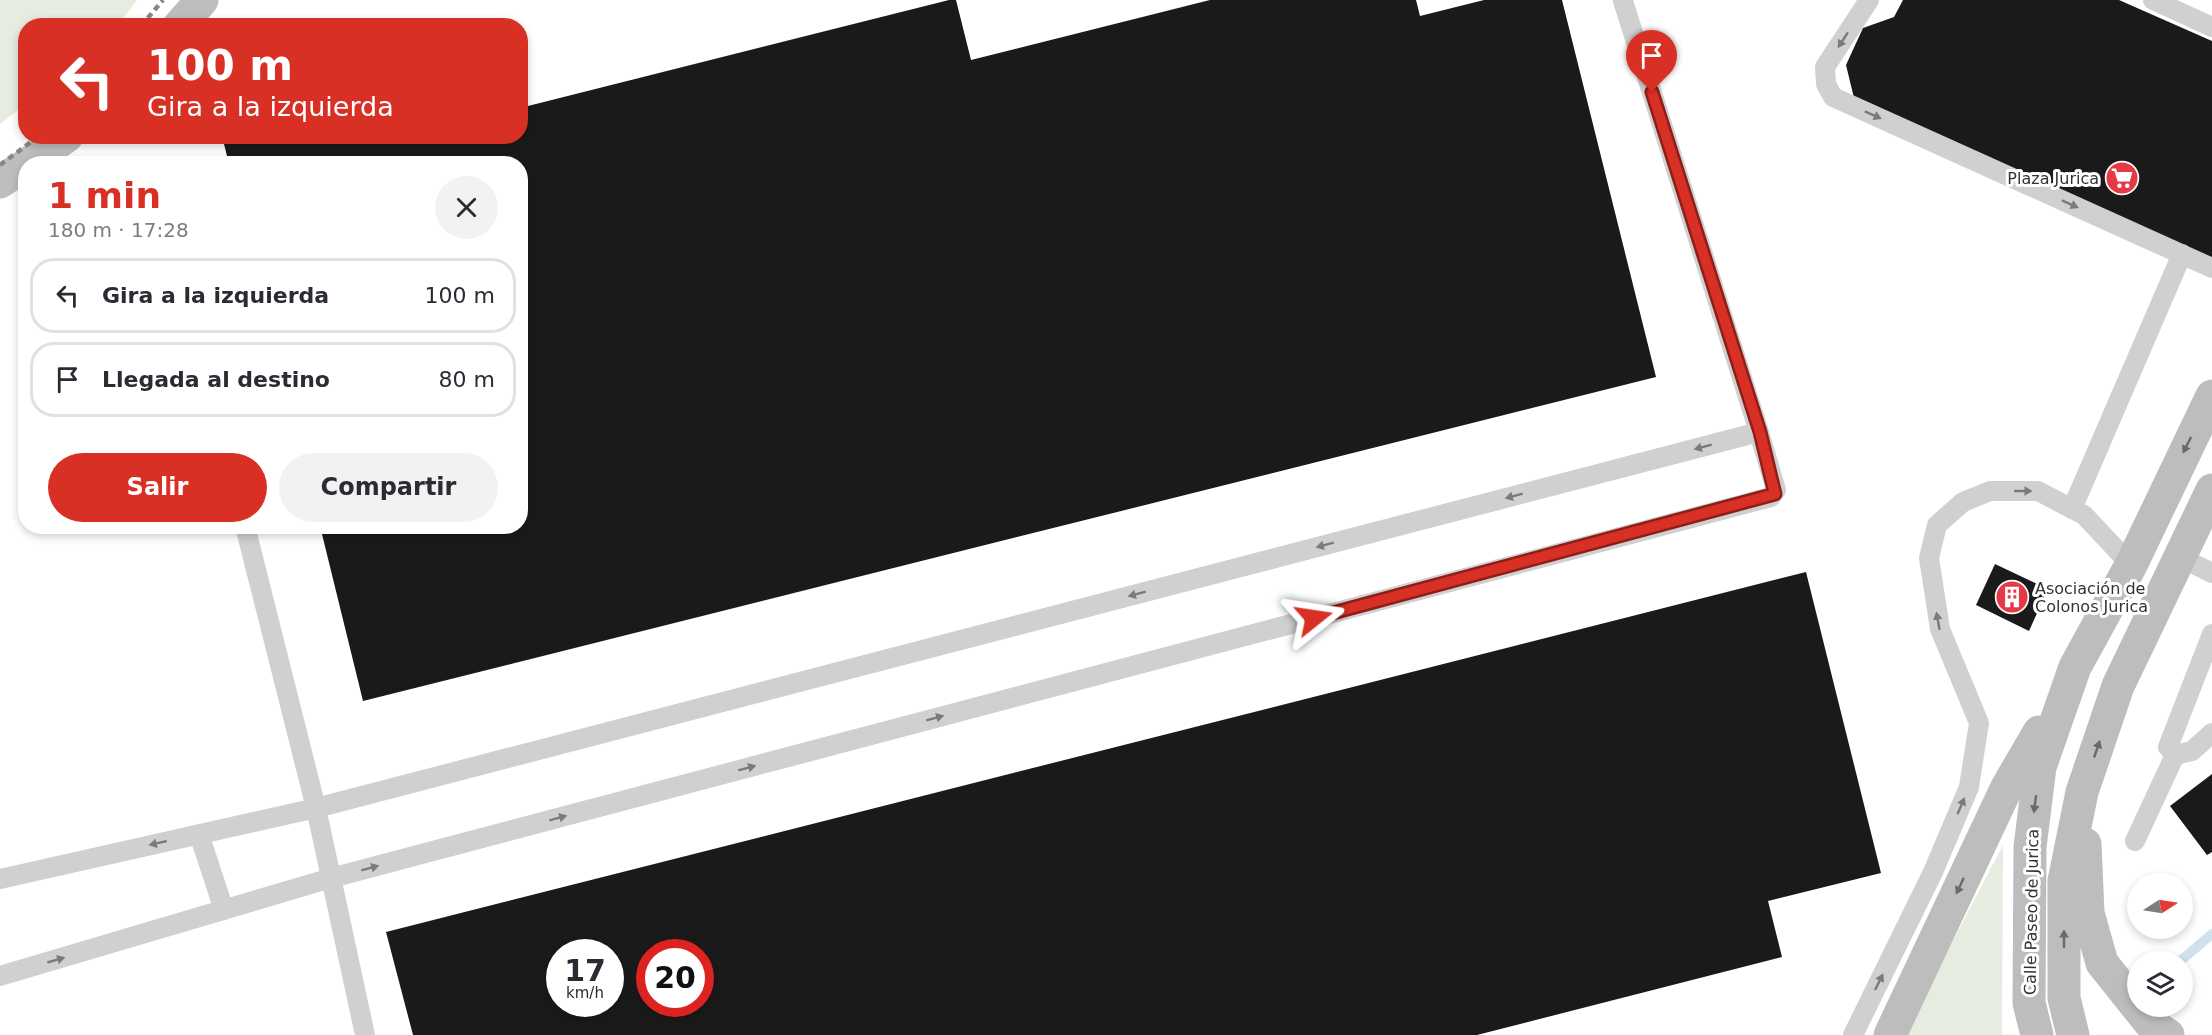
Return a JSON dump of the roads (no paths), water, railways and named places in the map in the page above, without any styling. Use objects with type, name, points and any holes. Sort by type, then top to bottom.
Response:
[{"type":"street","points":[[186,18],[202,0]]},
{"type":"street","points":[[38,156],[56,144]]},
{"type":"street","points":[[0,182],[18,170]]},
{"type":"street","name":"Calle Paseo de Jurica","points":[[2037,1035],[2029,1003],[2030,847],[2040,767],[2075,667],[2131,565],[2212,396]]},
{"type":"street","name":"Calle Paseo de Jurica","points":[[2073,1035],[2064,998],[2064,881],[2082,792],[2118,686],[2212,490]]},
{"type":"street","points":[[1890,1035],[2007,787],[2075,667]]},
{"type":"street","points":[[2082,792],[2088,913],[2102,963],[2159,1029]]},
{"type":"lane","points":[[1869,0],[1825,67],[1826,84],[1833,97],[2212,268]]},
{"type":"lane","points":[[2153,0],[2212,27]]},
{"type":"lane","points":[[0,976],[331,878],[1772,497],[1776,490],[1760,432],[1623,1]]},
{"type":"lane","points":[[2072,509],[2182,254]]},
{"type":"lane","points":[[0,879],[316,808],[1760,432]]},
{"type":"lane","points":[[1853,1035],[1932,872],[1969,787],[1979,723],[1940,629],[1929,558],[1937,525],[1963,502],[1990,491],[2038,491],[2084,515],[2131,565]]},
{"type":"lane","points":[[247,534],[316,808],[365,1035]]},
{"type":"lane","points":[[2180,557],[2212,573]]},
{"type":"lane","points":[[2175,755],[2168,747],[2212,634]]},
{"type":"lane","points":[[2175,755],[2192,752],[2212,733]]},
{"type":"lane","points":[[2135,841],[2175,755]]},
{"type":"lane","points":[[199,834],[224,910]]},
{"type":"waterway","points":[[2192,951],[2212,934]]},
{"type":"railway","points":[[148,18],[163,0]]},
{"type":"railway","points":[[0,165],[28,144]]},
{"type":"place","name":"Plaza Jurica","points":[[2122,178]]},
{"type":"place","name":"Asociación de Colonos Jurica","points":[[2012,597]]}]
